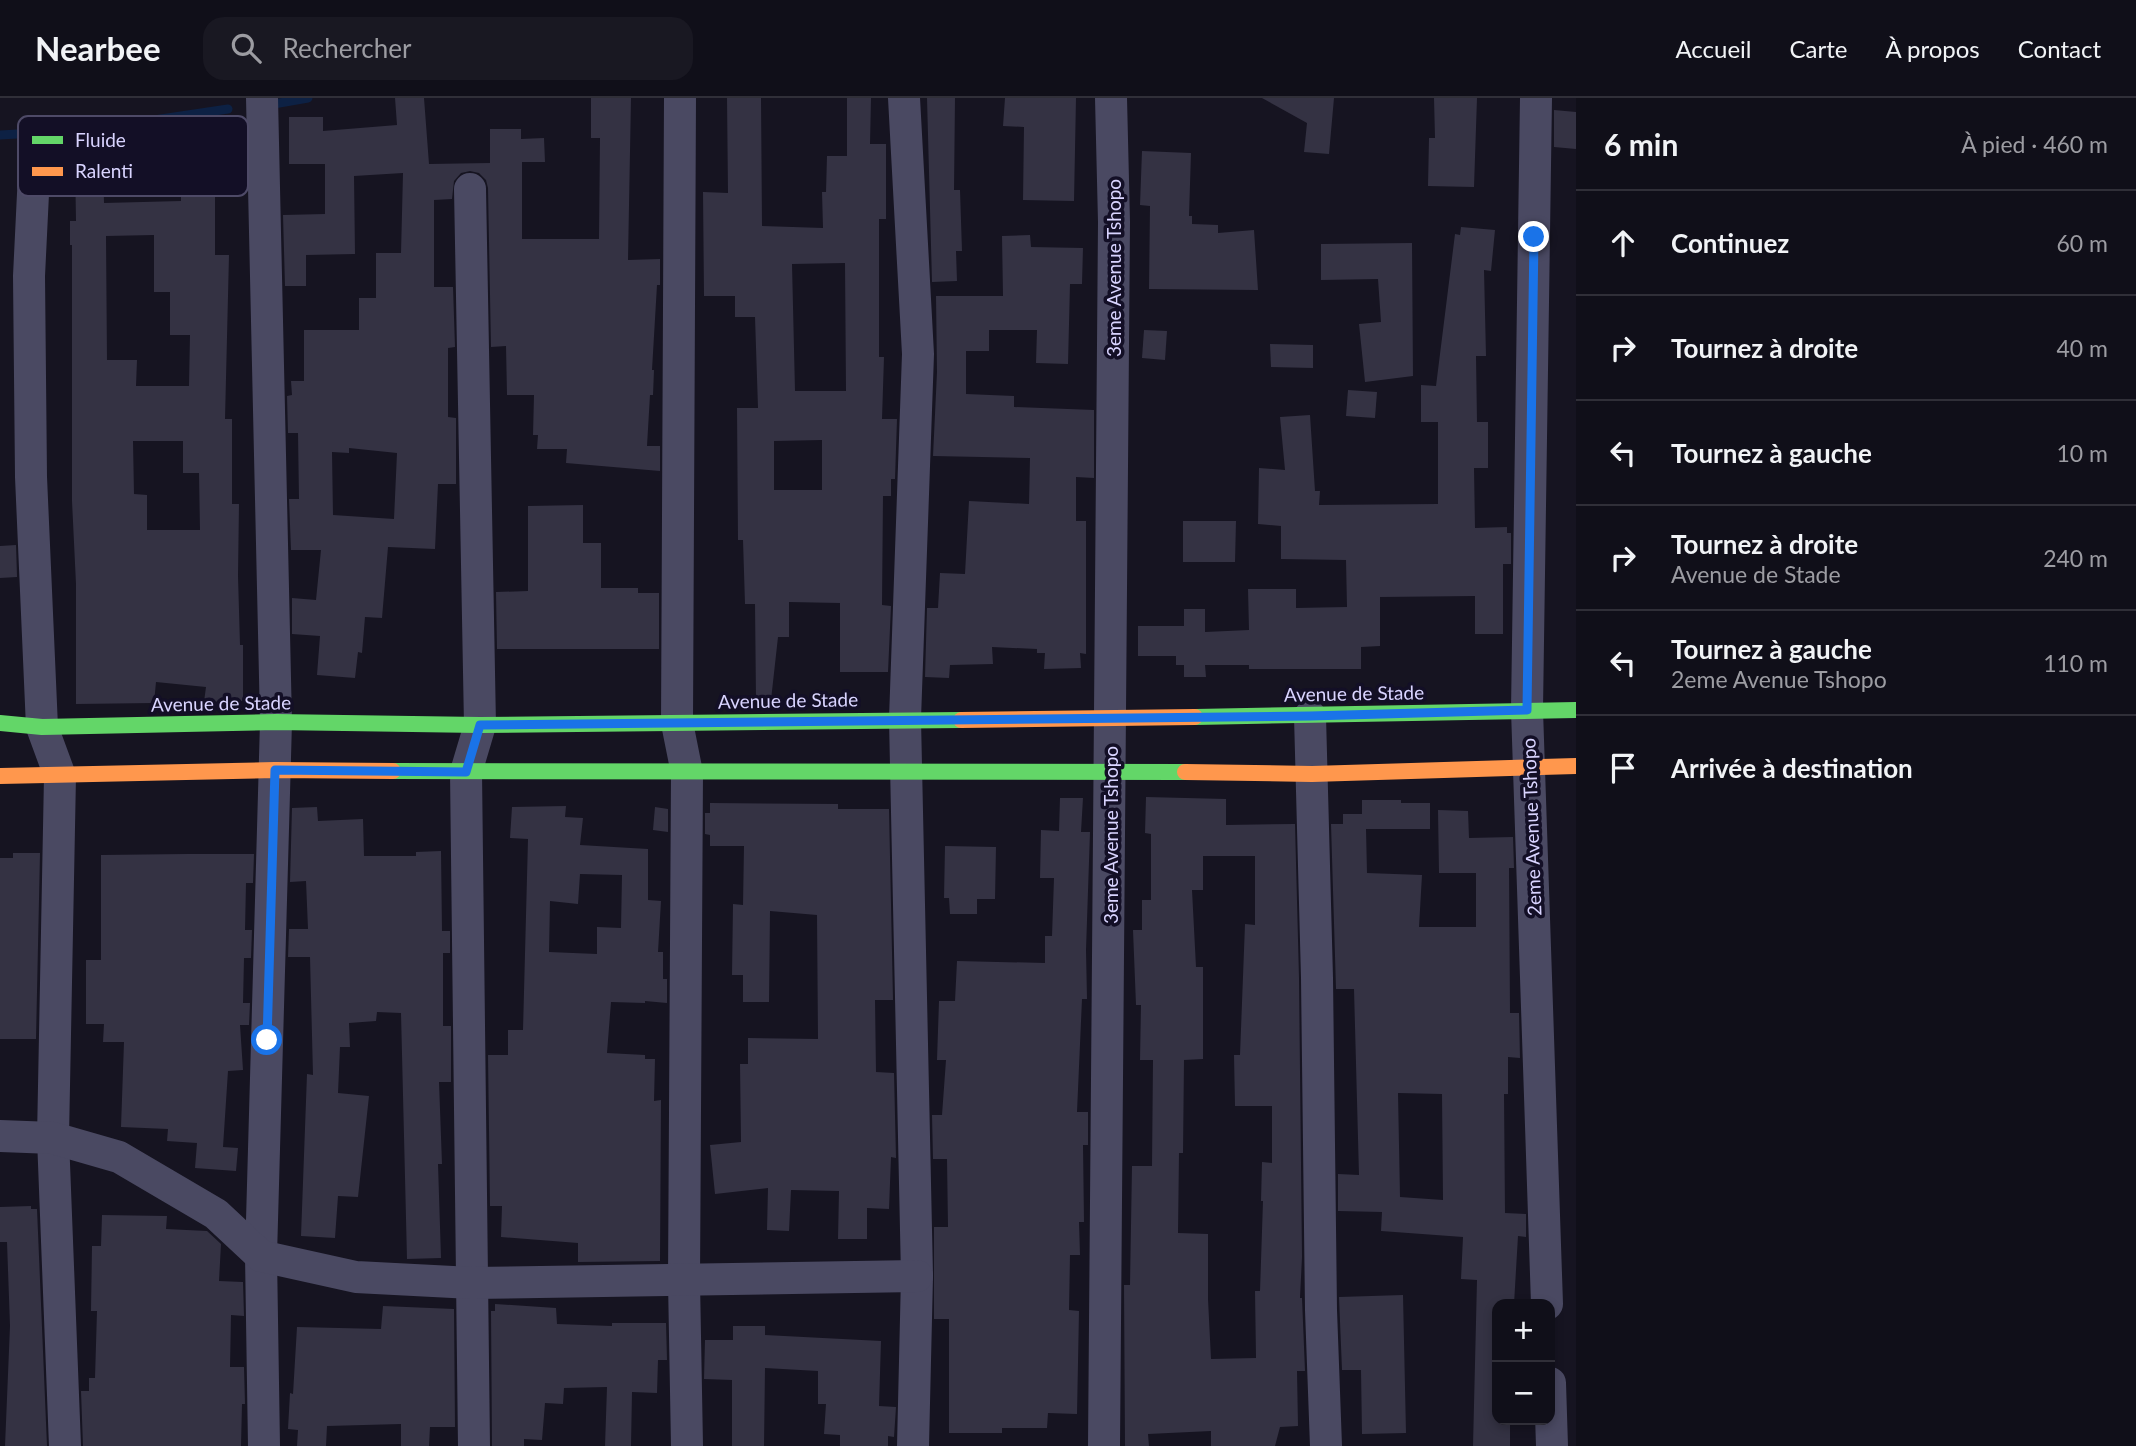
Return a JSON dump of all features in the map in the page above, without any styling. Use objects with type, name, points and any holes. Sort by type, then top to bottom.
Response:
[{"type":"street","points":[[262,98],[276,722],[261,1256],[264,1446]]},
{"type":"street","points":[[680,98],[677,723],[687,773],[684,1281],[687,1446]]},
{"type":"street","points":[[904,98],[918,354],[905,719],[917,1276],[913,1446]]},
{"type":"street","name":"3eme Avenue Tshopo","points":[[1104,1446],[1114,236],[1111,98]]},
{"type":"street","name":"2eme Avenue Tshopo","points":[[1536,98],[1527,710],[1547,1299]]},
{"type":"street","points":[[470,189],[480,725],[466,772],[474,1446]]},
{"type":"street","points":[[33,196],[29,289],[31,477],[42,727],[60,776],[53,1138],[65,1446]]},
{"type":"street","name":"Avenue de Stade","points":[[0,723],[42,727],[276,722],[480,725],[1310,716],[1576,710]]},
{"type":"street","points":[[1310,716],[1326,1446]]},
{"type":"street","points":[[0,776],[275,770],[687,773],[1110,771],[1312,774],[1576,766]]},
{"type":"street","points":[[0,1136],[53,1138],[119,1157],[216,1214],[261,1256],[356,1276],[472,1283],[917,1276]]},
{"type":"street","points":[[1551,1425],[1552,1446]]},
{"type":"building","points":[[395,98],[424,98],[429,164],[490,163],[490,129],[521,129],[521,139],[544,138],[545,162],[522,162],[522,239],[599,239],[600,138],[591,138],[591,98],[631,98],[628,260],[660,259],[652,370],[653,395],[650,395],[647,446],[660,446],[660,471],[566,463],[567,449],[537,449],[538,435],[533,435],[534,395],[507,395],[506,346],[491,347],[486,180],[479,173],[461,173],[454,181],[452,199],[434,200],[434,287],[453,287],[455,347],[448,348],[448,417],[456,418],[456,484],[438,484],[435,549],[388,547],[382,618],[365,617],[362,653],[358,652],[355,678],[317,675],[320,636],[292,634],[292,598],[316,600],[321,550],[291,550],[289,499],[299,499],[298,433],[288,433],[287,396],[292,395],[291,381],[304,381],[304,330],[359,330],[359,298],[376,298],[376,253],[401,253],[403,173],[354,176],[355,254],[306,255],[306,286],[285,286],[283,215],[325,214],[325,164],[289,164],[289,117],[323,117],[323,131],[397,125]],"holes":[[[349,448],[397,453],[394,519],[333,515],[332,452],[349,453]]]},
{"type":"building","points":[[727,98],[761,98],[762,226],[823,228],[822,192],[826,192],[827,156],[847,156],[847,98],[871,98],[870,144],[886,144],[886,219],[879,219],[879,357],[884,357],[882,419],[897,419],[895,479],[891,479],[891,496],[883,496],[882,605],[891,606],[888,672],[840,672],[840,603],[789,602],[789,637],[778,637],[771,700],[756,700],[755,604],[745,604],[743,540],[738,540],[737,408],[758,408],[755,317],[735,317],[735,296],[704,296],[703,192],[728,193]],"holes":[[[845,263],[846,391],[795,391],[792,264]],[[822,440],[822,490],[774,490],[774,441]]]},
{"type":"building","points":[[927,98],[955,98],[954,190],[960,190],[962,251],[956,251],[957,281],[932,282]]},
{"type":"building","points":[[1005,98],[1076,98],[1074,201],[1023,200],[1024,127],[1003,126]]},
{"type":"building","points":[[1262,98],[1334,98],[1329,154],[1304,152],[1307,123]]},
{"type":"building","points":[[1434,98],[1477,98],[1474,187],[1428,186],[1429,138],[1435,138]]},
{"type":"building","points":[[1554,110],[1576,112],[1576,149],[1554,147]]},
{"type":"building","points":[[1142,151],[1191,153],[1189,216],[1192,216],[1192,224],[1218,225],[1218,233],[1254,230],[1258,290],[1149,289],[1150,206],[1140,205]]},
{"type":"building","points":[[76,196],[104,196],[104,203],[181,201],[181,196],[215,196],[215,255],[229,255],[225,419],[232,419],[232,504],[239,504],[238,576],[240,645],[243,645],[243,701],[204,702],[206,687],[156,682],[154,703],[76,704],[70,221],[76,221]],"holes":[[[154,235],[154,292],[170,292],[170,335],[190,335],[189,386],[136,386],[137,360],[107,360],[106,236]],[[133,441],[183,441],[183,473],[199,473],[200,530],[147,530],[147,495],[134,494]]]},
{"type":"building","points":[[1461,227],[1495,230],[1491,271],[1484,270],[1486,356],[1476,356],[1477,422],[1488,422],[1488,468],[1474,468],[1475,528],[1507,527],[1507,533],[1511,533],[1511,564],[1503,564],[1503,634],[1475,634],[1475,596],[1380,597],[1380,646],[1361,647],[1361,669],[1249,669],[1249,665],[1205,665],[1206,677],[1184,677],[1184,665],[1176,665],[1176,656],[1138,656],[1138,626],[1184,626],[1184,609],[1205,609],[1205,632],[1249,630],[1248,589],[1296,589],[1296,608],[1347,607],[1346,560],[1281,559],[1281,526],[1258,524],[1259,468],[1285,470],[1280,417],[1310,415],[1315,491],[1320,491],[1319,505],[1438,504],[1438,422],[1421,422],[1421,385],[1436,386],[1455,234],[1460,235]]},
{"type":"building","points":[[1030,235],[1031,247],[1083,248],[1082,284],[1070,284],[1068,364],[1036,363],[1037,330],[989,330],[989,351],[966,351],[966,394],[1014,396],[1014,407],[1094,410],[1094,478],[1076,477],[1076,521],[1086,521],[1086,654],[1080,653],[1081,668],[1044,669],[1045,653],[1037,653],[1037,649],[992,647],[993,664],[950,665],[949,678],[925,677],[927,608],[938,608],[940,573],[965,574],[969,501],[1029,504],[1030,458],[933,456],[937,372],[936,296],[1003,296],[1002,236]]},
{"type":"building","points":[[1412,243],[1413,376],[1365,382],[1359,324],[1381,322],[1378,279],[1321,280],[1321,244]]},
{"type":"building","points":[[1144,330],[1167,331],[1165,360],[1142,358]]},
{"type":"building","points":[[1270,344],[1313,345],[1313,368],[1271,367]]},
{"type":"building","points":[[1348,390],[1377,392],[1375,418],[1346,416]]},
{"type":"building","points":[[583,505],[583,543],[601,543],[601,588],[638,588],[638,593],[659,593],[659,649],[497,649],[496,592],[528,591],[528,506]]},
{"type":"building","points":[[1183,521],[1236,521],[1235,562],[1183,562]]},
{"type":"building","points":[[16,545],[17,577],[0,578],[0,546]]},
{"type":"building","points":[[1146,797],[1226,799],[1226,825],[1295,824],[1302,1257],[1300,1298],[1305,1371],[1297,1371],[1298,1426],[1280,1427],[1275,1446],[1211,1446],[1211,1431],[1148,1434],[1149,1446],[1125,1446],[1124,1285],[1130,1285],[1132,1166],[1152,1166],[1153,1060],[1140,1060],[1141,1005],[1136,1005],[1133,930],[1142,930],[1142,900],[1151,900],[1151,834],[1145,833]],"holes":[[[1203,856],[1255,856],[1255,925],[1245,924],[1240,1055],[1234,1055],[1235,1106],[1272,1106],[1272,1163],[1262,1162],[1260,1291],[1255,1291],[1256,1358],[1211,1359],[1208,1234],[1178,1233],[1179,1153],[1183,1153],[1184,1060],[1203,1059],[1203,967],[1196,967],[1192,890],[1203,890]]]},
{"type":"building","points":[[1060,798],[1083,798],[1081,832],[1090,832],[1087,999],[1082,999],[1077,1112],[1088,1112],[1088,1145],[1083,1145],[1084,1222],[1079,1222],[1080,1255],[1070,1255],[1069,1310],[1079,1311],[1077,1414],[1048,1413],[1047,1428],[1002,1428],[1002,1433],[949,1433],[949,1319],[934,1319],[934,1227],[948,1227],[947,1159],[933,1159],[932,1115],[942,1115],[946,1060],[937,1060],[939,1001],[955,1001],[957,961],[1045,963],[1045,936],[1052,936],[1054,878],[1040,878],[1041,830],[1059,831]]},
{"type":"building","points":[[1362,800],[1430,803],[1430,829],[1366,829],[1367,873],[1422,875],[1419,927],[1476,927],[1476,873],[1439,873],[1438,810],[1468,811],[1469,838],[1513,837],[1514,868],[1509,868],[1510,1013],[1519,1013],[1520,1058],[1508,1057],[1508,1094],[1504,1094],[1505,1213],[1526,1214],[1526,1237],[1518,1236],[1514,1299],[1492,1299],[1492,1425],[1510,1425],[1510,1446],[1473,1446],[1477,1280],[1461,1279],[1463,1237],[1381,1231],[1382,1212],[1338,1211],[1338,1174],[1359,1175],[1354,989],[1336,989],[1331,824],[1343,824],[1343,814],[1362,814]],"holes":[[[1398,1093],[1442,1094],[1443,1200],[1400,1197]]]},
{"type":"building","points":[[710,803],[838,804],[838,809],[889,809],[893,1000],[875,1000],[876,1072],[894,1073],[896,1158],[891,1157],[889,1209],[867,1208],[867,1239],[838,1239],[839,1191],[791,1190],[789,1231],[767,1230],[768,1188],[715,1194],[710,1145],[741,1142],[740,1064],[748,1064],[748,1038],[818,1039],[817,915],[770,911],[769,1002],[743,1002],[743,975],[732,975],[733,904],[743,905],[744,846],[710,846],[710,835],[705,834],[705,813],[710,813]]},
{"type":"building","points":[[566,806],[565,817],[583,818],[580,845],[648,849],[648,900],[661,901],[658,952],[663,952],[663,979],[667,979],[667,1003],[611,1002],[607,1053],[645,1055],[645,1059],[655,1059],[654,1101],[661,1100],[660,1261],[578,1262],[578,1243],[501,1237],[502,1206],[490,1206],[488,1055],[508,1055],[508,1030],[523,1030],[528,839],[510,838],[512,807]],"holes":[[[580,874],[622,875],[621,928],[597,927],[597,954],[549,952],[550,901],[578,904]]]},
{"type":"building","points":[[317,807],[318,821],[363,819],[364,856],[416,856],[416,852],[441,851],[442,931],[450,931],[450,953],[443,953],[443,1026],[451,1026],[451,1082],[439,1082],[441,1258],[407,1259],[401,1013],[377,1012],[376,1021],[349,1023],[350,1047],[340,1047],[338,1093],[369,1096],[358,1197],[338,1196],[335,1238],[301,1236],[307,1074],[313,1075],[310,957],[288,957],[289,929],[308,929],[306,881],[290,882],[292,808]]},
{"type":"building","points":[[655,807],[668,809],[668,832],[653,830]]},
{"type":"building","points":[[945,846],[996,847],[995,899],[977,899],[977,914],[950,914],[949,898],[944,898]]},
{"type":"building","points":[[13,853],[40,853],[36,1039],[0,1039],[0,858],[13,858]]},
{"type":"building","points":[[254,854],[253,883],[246,883],[245,930],[252,930],[251,958],[244,958],[243,1003],[250,1003],[249,1025],[240,1025],[243,1070],[228,1071],[223,1147],[238,1148],[236,1171],[195,1168],[197,1143],[167,1141],[168,1129],[121,1127],[124,1042],[103,1042],[104,1024],[86,1024],[86,960],[101,960],[101,855]]},
{"type":"building","points":[[31,1206],[31,1209],[37,1209],[47,1446],[5,1446],[10,1326],[7,1242],[0,1242],[0,1207]]},
{"type":"building","points":[[102,1215],[167,1216],[166,1229],[207,1231],[221,1244],[219,1281],[243,1282],[244,1316],[231,1315],[230,1367],[244,1367],[245,1404],[242,1404],[241,1446],[83,1446],[81,1391],[89,1391],[89,1378],[95,1378],[97,1311],[91,1311],[92,1246],[101,1246]]},
{"type":"building","points":[[1403,1295],[1406,1433],[1362,1434],[1361,1370],[1342,1370],[1339,1297]]},
{"type":"building","points":[[495,1304],[556,1308],[557,1324],[612,1326],[612,1323],[666,1323],[667,1360],[658,1360],[657,1393],[632,1392],[631,1446],[605,1446],[607,1387],[564,1388],[563,1404],[545,1403],[542,1440],[524,1439],[524,1446],[492,1446],[491,1311],[495,1311]]},
{"type":"building","points":[[383,1306],[454,1309],[455,1427],[430,1427],[429,1446],[401,1446],[401,1424],[327,1426],[326,1446],[297,1446],[298,1430],[288,1429],[297,1327],[381,1329]]},
{"type":"building","points":[[733,1326],[765,1326],[765,1335],[881,1341],[879,1406],[896,1407],[894,1437],[888,1436],[888,1446],[840,1446],[840,1435],[824,1434],[826,1404],[818,1404],[818,1371],[765,1368],[764,1446],[732,1446],[732,1380],[704,1379],[705,1340],[733,1340]]},
{"type":"waterway","points":[[268,105],[308,98]]},
{"type":"waterway","points":[[181,116],[228,109]]},
{"type":"waterway","points":[[0,135],[18,134]]},
{"type":"traffic: fast","points":[[1195,717],[1576,710]]},
{"type":"traffic: fast","points":[[0,723],[42,727],[276,722],[480,725],[961,720]]},
{"type":"traffic: fast","points":[[393,771],[1185,772]]},
{"type":"traffic: slow","points":[[961,720],[1195,717]]},
{"type":"traffic: slow","points":[[1185,772],[1312,774],[1576,766]]},
{"type":"traffic: slow","points":[[0,776],[275,770],[393,771]]},
{"type":"route","points":[[267,1040],[275,770],[466,772],[480,725],[1310,716],[1527,710],[1534,237]]}]
